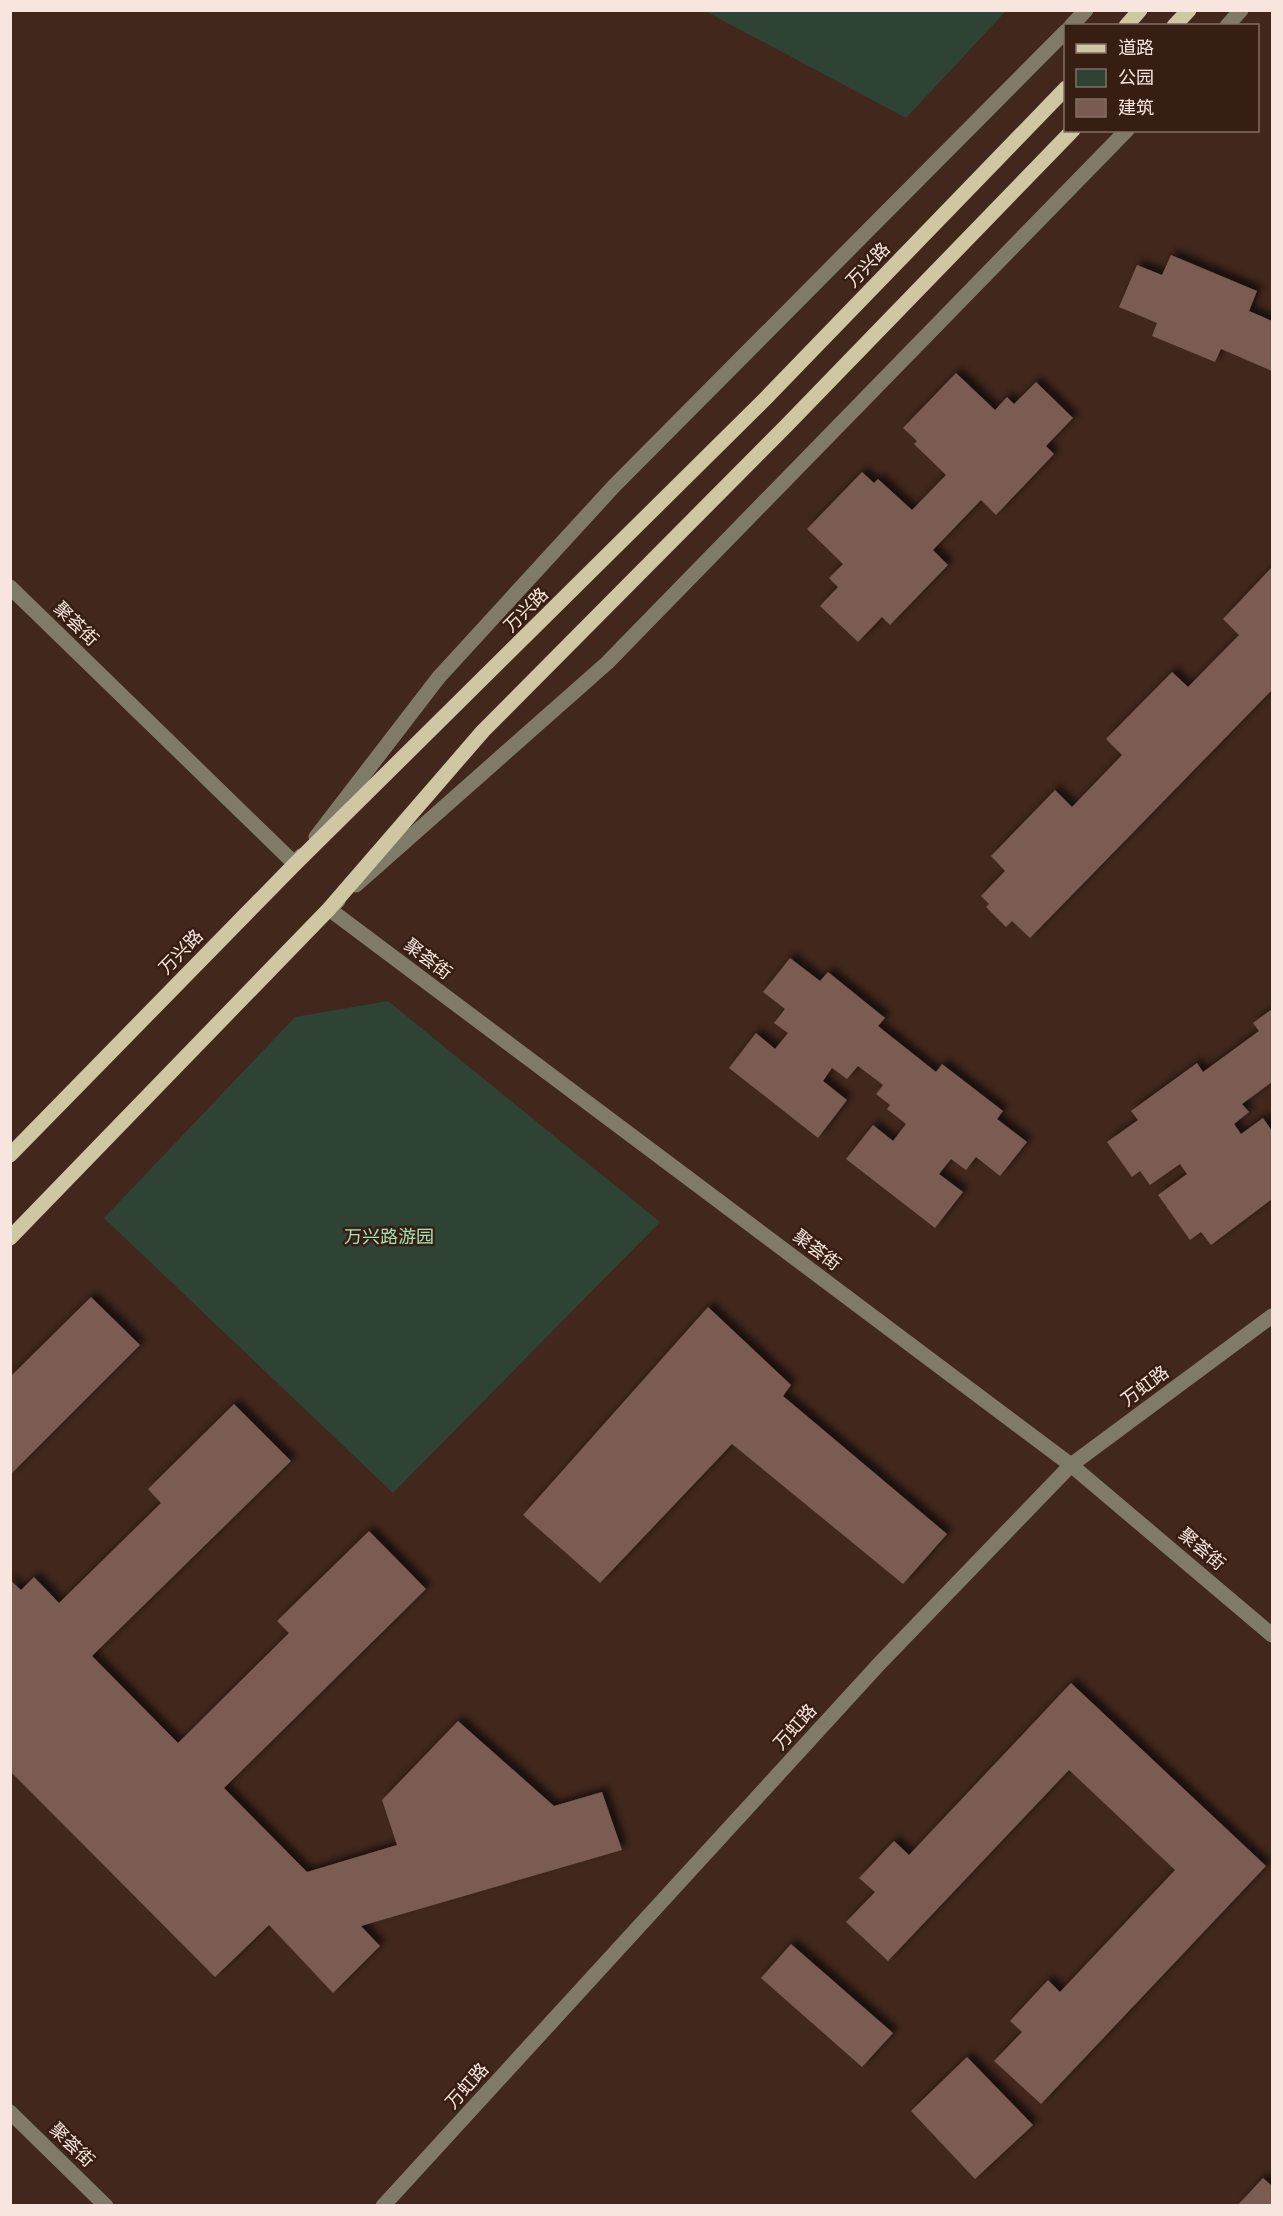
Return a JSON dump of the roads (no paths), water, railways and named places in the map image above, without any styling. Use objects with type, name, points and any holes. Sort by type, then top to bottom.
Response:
[{"type":"main road","points":[[1128,24],[1140,10]]},
{"type":"main road","points":[[1176,24],[1189,10]]},
{"type":"main road","name":"万兴路","points":[[10,1155],[295,864],[766,398],[1064,89]]},
{"type":"main road","points":[[10,1238],[329,909],[483,731],[786,426],[1071,132]]},
{"type":"street","points":[[1073,24],[1086,10]]},
{"type":"street","points":[[1229,24],[1241,10]]},
{"type":"street","points":[[295,864],[439,677],[614,486],[1064,33]]},
{"type":"street","points":[[329,909],[607,663],[1125,132]]},
{"type":"street","name":"聚荟街","points":[[10,587],[295,864]]},
{"type":"street","name":"聚荟街","points":[[329,909],[1071,1465],[1272,1635]]},
{"type":"street","name":"万虹路","points":[[383,2205],[872,1672],[1071,1465],[1272,1316]]},
{"type":"street","name":"聚荟街","points":[[10,2112],[106,2205]]},
{"type":"park label","name":"万兴路游园","points":[[389,1237]]}]
